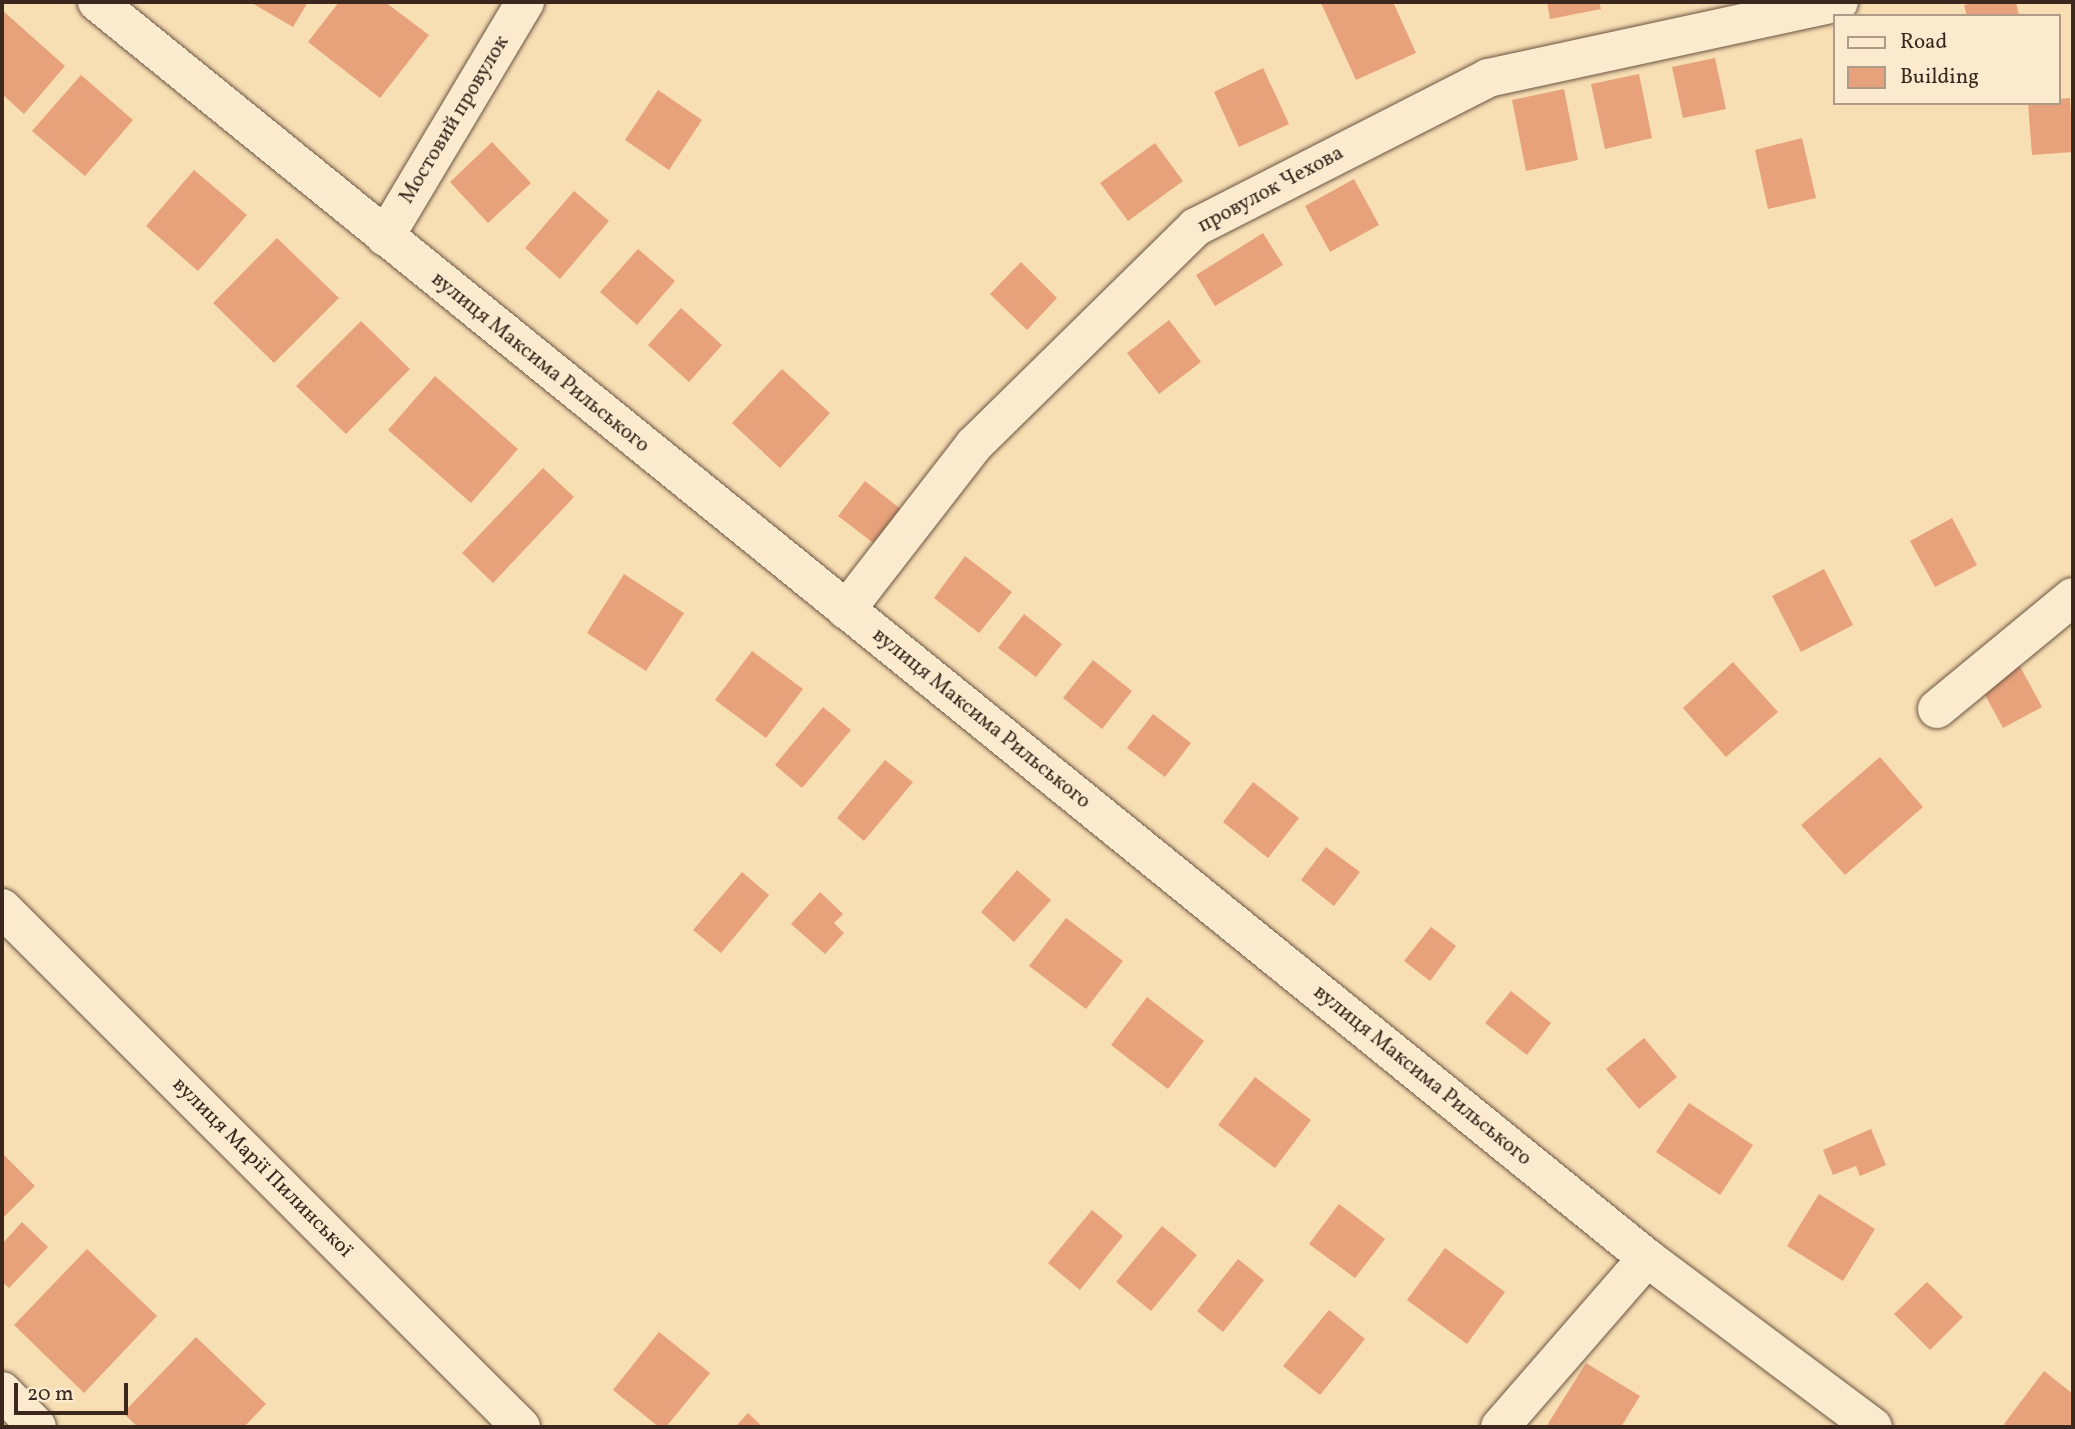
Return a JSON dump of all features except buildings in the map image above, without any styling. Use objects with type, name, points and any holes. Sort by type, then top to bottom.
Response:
[{"type":"street","name":"вулиця Максима Рильського","points":[[97,2],[1647,1258],[1873,1427]]},
{"type":"street","name":"Мостовий провулок","points":[[385,237],[525,2]]},
{"type":"street","name":"провулок Чехова","points":[[846,610],[974,445],[1196,227],[1488,78],[1839,2]]},
{"type":"street","points":[[1937,709],[2073,597]]},
{"type":"street","name":"вулиця Марії Пилинської","points":[[2,908],[521,1427]]},
{"type":"street","points":[[1500,1427],[1647,1258]]},
{"type":"street","points":[[2,1391],[37,1427]]}]
